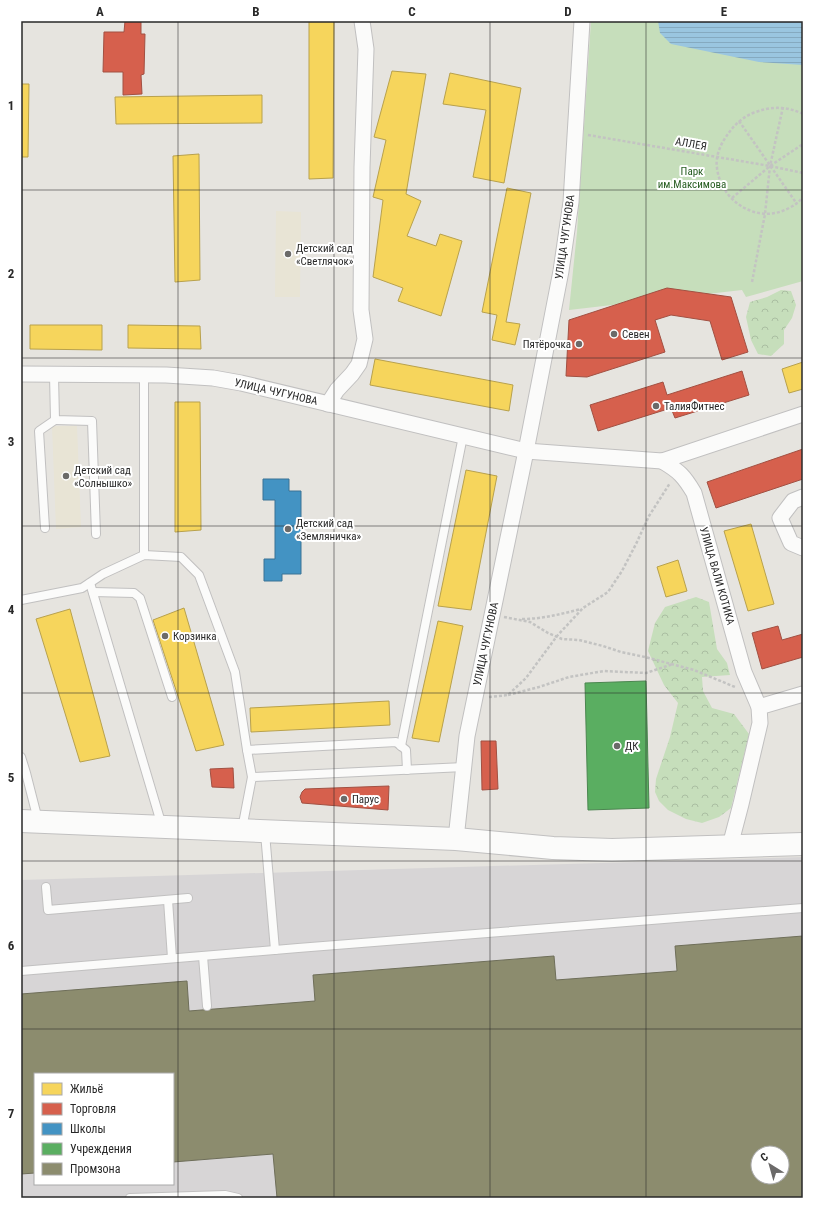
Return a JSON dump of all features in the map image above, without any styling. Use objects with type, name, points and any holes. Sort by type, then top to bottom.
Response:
[{"type":"main road","points":[[29,821],[456,839],[553,848],[612,850],[803,844]]},
{"type":"street","points":[[328,404],[337,390],[360,364],[365,339],[361,310],[362,167],[366,49],[362,21]]},
{"type":"street","name":"УЛИЦА ЧУГУНОВА","points":[[456,839],[467,736],[526,451],[561,271],[570,202],[576,133],[582,21]]},
{"type":"street","name":"УЛИЦА ЧУГУНОВА","points":[[21,374],[166,375],[213,378],[241,383],[526,451],[662,461]]},
{"type":"street","points":[[662,461],[803,414]]},
{"type":"street","name":"УЛИЦА ВАЛИ КОТИКА","points":[[662,461],[678,471],[694,493],[744,672],[760,707],[760,723],[730,846]]},
{"type":"street","points":[[803,497],[793,501],[780,518],[791,543],[803,548]]},
{"type":"street","points":[[760,707],[803,694]]},
{"type":"lane","points":[[54,374],[55,420]]},
{"type":"lane","points":[[144,375],[144,555]]},
{"type":"lane","points":[[45,528],[39,431],[55,420],[92,421],[96,534]]},
{"type":"lane","points":[[401,746],[463,436]]},
{"type":"lane","points":[[21,600],[82,588],[103,574],[144,555],[181,557],[198,575],[235,672],[252,777],[241,831]]},
{"type":"lane","points":[[90,583],[162,827]]},
{"type":"lane","points":[[93,592],[134,593],[140,598],[172,697]]},
{"type":"lane","points":[[247,750],[396,742],[406,750],[407,770]]},
{"type":"lane","points":[[21,757],[29,821]]},
{"type":"lane","points":[[252,777],[464,767]]},
{"type":"lane","points":[[265,832],[275,950]]},
{"type":"lane","points":[[46,887],[48,910],[188,898]]},
{"type":"lane","points":[[168,900],[172,958]]},
{"type":"lane","points":[[21,971],[803,908]]},
{"type":"lane","points":[[203,956],[207,1006]]},
{"type":"lane","points":[[130,1198],[225,1194],[238,1198]]},
{"type":"path","points":[[752,282],[765,214],[770,166],[783,107]]},
{"type":"path","points":[[803,114],[783,107],[766,109],[747,116],[739,121],[724,138],[720,146],[716,166],[723,186],[732,198],[737,204],[750,211],[775,214],[797,204],[803,197]]},
{"type":"path","points":[[739,121],[797,204]]},
{"type":"path","name":"АЛЛЕЯ","points":[[576,133],[803,173]]},
{"type":"path","points":[[732,198],[770,166],[803,144]]},
{"type":"path","points":[[508,695],[526,678],[557,636],[583,608],[608,592],[622,571],[649,516],[678,471]]},
{"type":"path","points":[[517,619],[534,619],[554,616],[583,608]]},
{"type":"path","points":[[492,614],[530,622],[548,633],[562,638],[579,640],[694,670],[742,689],[751,687]]},
{"type":"path","points":[[475,696],[486,698],[508,695],[569,677],[604,671],[646,673],[673,664]]},
{"type":"shaded area","name":"Детский сад «Светлячок»","points":[[276,211],[301,212],[300,297],[275,297]]},
{"type":"shaded area","name":"Детский сад «Солнышко»","points":[[52,426],[77,426],[81,527],[56,529]]},
{"type":"shaded area","points":[[803,857],[803,1198],[21,1198],[21,880]]},
{"type":"green space","name":"Парк им.Максимова","points":[[591,21],[803,21],[803,281],[746,297],[742,290],[569,310],[577,232]]},
{"type":"green space","points":[[781,290],[791,291],[796,305],[792,318],[784,330],[784,344],[771,356],[758,354],[751,340],[746,317],[750,302],[767,297]]},
{"type":"green space","points":[[696,597],[709,602],[717,649],[727,663],[730,675],[702,677],[703,691],[712,708],[734,714],[749,734],[731,808],[719,817],[702,823],[686,819],[668,810],[659,801],[655,792],[656,779],[670,737],[678,703],[664,685],[648,651],[655,623],[665,607]]},
{"type":"water","points":[[658,21],[803,21],[803,65],[759,62],[671,44],[660,33]]},
{"type":"building: Жильё","points":[[309,21],[334,21],[333,178],[309,179]]},
{"type":"building: Жильё","points":[[392,71],[426,74],[406,194],[421,201],[407,236],[436,246],[440,234],[462,241],[441,316],[398,301],[403,288],[373,277],[383,200],[373,197],[386,140],[374,137]]},
{"type":"building: Жильё","points":[[450,73],[521,88],[504,183],[473,177],[486,110],[443,104]]},
{"type":"building: Жильё","points":[[21,84],[29,84],[28,157],[21,157]]},
{"type":"building: Жильё","points":[[262,95],[262,123],[116,124],[115,97]]},
{"type":"building: Жильё","points":[[199,154],[200,280],[175,282],[173,156]]},
{"type":"building: Жильё","points":[[507,188],[531,193],[506,322],[520,324],[515,345],[492,340],[497,315],[482,312]]},
{"type":"building: Жильё","points":[[30,325],[102,325],[102,350],[30,349]]},
{"type":"building: Жильё","points":[[128,325],[200,326],[201,349],[128,348]]},
{"type":"building: Жильё","points":[[375,359],[513,385],[509,411],[370,385]]},
{"type":"building: Жильё","points":[[803,362],[803,389],[789,393],[782,369]]},
{"type":"building: Жильё","points":[[175,402],[200,402],[201,530],[175,532]]},
{"type":"building: Жильё","points":[[466,470],[497,476],[471,610],[438,606]]},
{"type":"building: Жильё","points":[[751,524],[774,604],[748,611],[724,531]]},
{"type":"building: Жильё","points":[[678,560],[687,591],[666,597],[657,567]]},
{"type":"building: Жильё","points":[[184,608],[224,745],[196,751],[153,620]]},
{"type":"building: Жильё","points":[[70,609],[110,756],[80,762],[36,619]]},
{"type":"building: Жильё","points":[[438,621],[463,626],[439,742],[412,738]]},
{"type":"building: Жильё","points":[[389,701],[390,725],[251,732],[250,708]]},
{"type":"building: Торговля","points":[[125,21],[141,21],[141,34],[145,34],[144,74],[141,75],[142,94],[123,95],[123,72],[103,72],[104,32],[124,32]]},
{"type":"building: Торговля","name":"Севен","points":[[667,288],[731,297],[748,352],[722,360],[710,321],[671,315],[655,320],[665,352],[587,377],[566,376],[569,320]]},
{"type":"building: Торговля","points":[[742,371],[749,395],[675,418],[671,408],[598,431],[590,405],[663,382],[667,395]]},
{"type":"building: Торговля","points":[[803,449],[803,479],[716,508],[707,482]]},
{"type":"building: Торговля","points":[[778,626],[782,640],[803,634],[803,657],[762,669],[752,633]]},
{"type":"building: Торговля","points":[[481,741],[496,741],[498,789],[482,790]]},
{"type":"building: Торговля","points":[[233,768],[234,788],[212,787],[210,769]]},
{"type":"building: Торговля","name":"Парус","points":[[389,786],[388,810],[302,803],[300,797],[305,789]]},
{"type":"building: Школы","name":"Детский сад «Земляничка»","points":[[263,479],[289,479],[289,491],[301,491],[301,574],[282,574],[282,581],[264,581],[264,559],[275,559],[275,500],[263,500]]},
{"type":"building: Учреждения","name":"ДК","points":[[646,681],[649,808],[588,810],[585,683]]},
{"type":"building: Промзона","points":[[803,936],[803,1198],[277,1198],[273,1154],[174,1162],[174,1073],[34,1073],[34,1173],[21,1174],[21,994],[187,981],[189,1011],[315,1001],[313,975],[554,956],[556,980],[677,971],[675,946]]},
{"type":"place","name":"Детский сад «Светлячок»","points":[[288,254]]},
{"type":"place","name":"Севен","points":[[614,334]]},
{"type":"place","name":"Пятёрочка","points":[[579,344]]},
{"type":"place","name":"ТалияФитнес","points":[[656,406]]},
{"type":"place","name":"Детский сад «Солнышко»","points":[[66,476]]},
{"type":"place","name":"Детский сад «Земляничка»","points":[[288,529]]},
{"type":"place","name":"Корзинка","points":[[165,636]]},
{"type":"place","name":"ДК","points":[[617,746]]},
{"type":"place","name":"Парус","points":[[344,799]]}]
